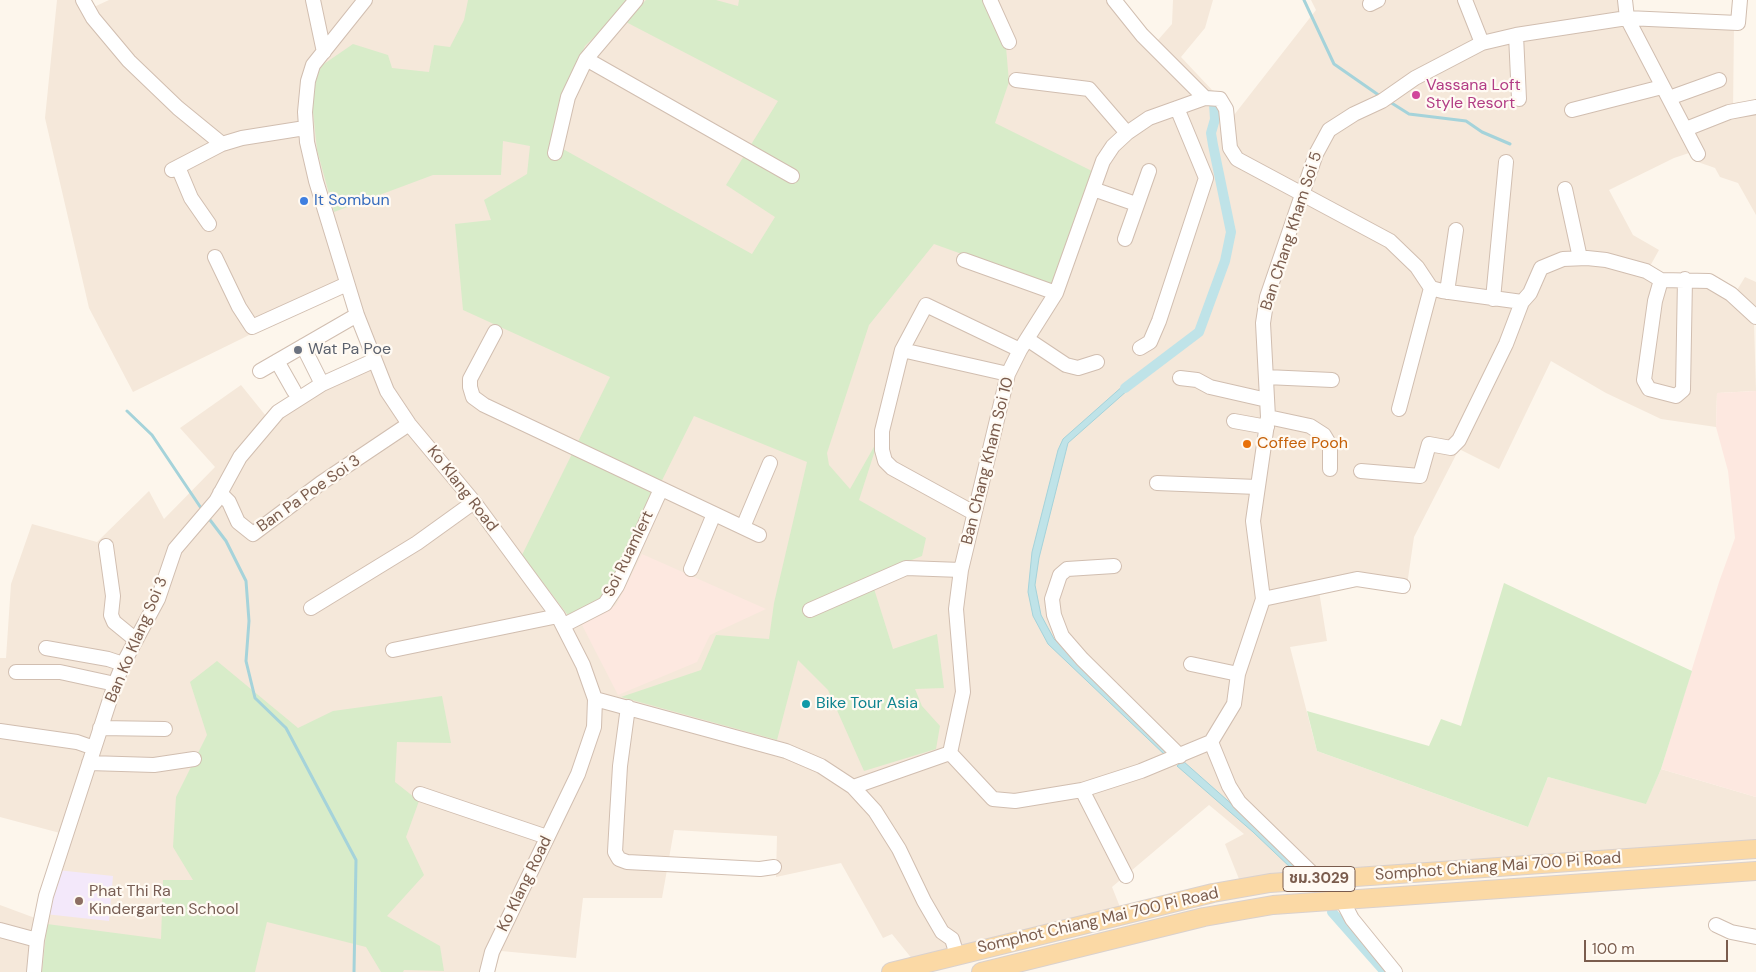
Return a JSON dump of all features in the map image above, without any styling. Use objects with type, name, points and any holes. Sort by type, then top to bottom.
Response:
[{"type":"main road","name":"Somphot Chiang Mai 700 Pi Road","points":[[891,972],[1213,893],[1270,884],[1318,879],[1756,849]]},
{"type":"main road","name":"Somphot Chiang Mai 700 Pi Road","points":[[985,972],[1204,917],[1273,905],[1756,871]]},
{"type":"street","points":[[83,0],[93,18],[130,61],[178,108],[222,144]]},
{"type":"street","points":[[313,0],[324,52]]},
{"type":"street","name":"Ko Klang Road","points":[[365,0],[313,65],[308,81],[305,128],[316,181],[356,315],[373,361],[387,391],[410,424],[474,502],[561,621],[583,665],[595,699],[594,727],[578,774],[492,952],[487,972]]},
{"type":"street","points":[[555,153],[564,108],[586,59],[636,0]]},
{"type":"street","points":[[990,0],[1009,42]]},
{"type":"street","points":[[1114,0],[1142,35],[1209,98],[1224,103],[1228,140],[1236,159],[1390,241],[1417,267],[1431,288],[1446,292],[1522,302]]},
{"type":"street","points":[[1465,0],[1482,43]]},
{"type":"street","points":[[1625,0],[1627,18],[1698,154]]},
{"type":"street","name":"Ban Chang Kham Soi 5","points":[[1211,742],[1234,704],[1238,674],[1263,599],[1254,529],[1257,487],[1267,422],[1268,400],[1263,323],[1268,298],[1316,154],[1329,130],[1433,68],[1482,43],[1516,35],[1627,18],[1738,22],[1740,0]]},
{"type":"street","points":[[317,22],[327,30],[338,33]]},
{"type":"street","points":[[1516,35],[1519,99]]},
{"type":"street","points":[[586,59],[792,176]]},
{"type":"street","points":[[1016,80],[1089,89],[1127,133]]},
{"type":"street","points":[[1572,110],[1665,93],[1719,80]]},
{"type":"street","name":"Ban Chang Kham Soi 10","points":[[950,754],[963,692],[956,609],[961,570],[1008,374],[1024,344],[1056,293],[1103,162],[1113,146],[1127,133],[1149,118],[1209,98]]},
{"type":"street","points":[[1686,129],[1729,112],[1756,107]]},
{"type":"street","points":[[1140,348],[1150,342],[1159,321],[1206,178],[1176,108]]},
{"type":"street","points":[[210,224],[191,198],[175,169],[222,144],[242,138],[305,128]]},
{"type":"street","points":[[1493,298],[1506,162]]},
{"type":"street","points":[[1125,238],[1149,171]]},
{"type":"street","points":[[1093,189],[1136,204]]},
{"type":"street","points":[[1565,189],[1580,258]]},
{"type":"street","points":[[1446,292],[1456,230]]},
{"type":"street","points":[[215,257],[239,308],[252,328],[348,284]]},
{"type":"street","points":[[1361,471],[1420,476],[1428,444],[1451,448],[1459,440],[1506,344],[1522,302],[1530,293],[1538,272],[1541,268],[1563,259],[1606,260],[1646,271],[1661,280],[1709,281],[1718,285],[1756,317]]},
{"type":"street","points":[[964,260],[1056,293]]},
{"type":"street","points":[[1661,280],[1654,301],[1644,380],[1649,389],[1676,396],[1683,390],[1685,279]]},
{"type":"street","points":[[1399,409],[1431,288]]},
{"type":"street","points":[[974,513],[892,468],[884,461],[882,431],[902,350],[926,305],[1024,344],[1066,365],[1078,368],[1098,362]]},
{"type":"street","points":[[260,371],[356,315]]},
{"type":"street","points":[[495,332],[470,379],[473,397],[484,405],[759,535]]},
{"type":"street","points":[[303,346],[322,384]]},
{"type":"street","points":[[902,350],[1008,374]]},
{"type":"street","points":[[277,361],[294,391]]},
{"type":"street","name":"Ban Ko Klang Soi 3","points":[[34,972],[37,940],[46,896],[100,728],[123,664],[158,598],[175,549],[204,516],[220,493],[240,457],[278,412],[322,384],[373,361]]},
{"type":"street","points":[[1266,377],[1332,380]]},
{"type":"street","points":[[1180,378],[1197,380],[1210,387],[1268,400]]},
{"type":"street","points":[[1234,421],[1310,426],[1324,435],[1330,445],[1330,469]]},
{"type":"street","name":"Ban Pa Poe Soi 3","points":[[220,493],[229,502],[238,522],[254,534],[321,483],[410,424]]},
{"type":"street","points":[[742,527],[770,463]]},
{"type":"street","points":[[1157,482],[1257,487]]},
{"type":"street","name":"Soi Ruamlert","points":[[393,650],[561,621],[605,604],[617,586],[660,489]]},
{"type":"street","points":[[311,608],[417,543],[474,502]]},
{"type":"street","points":[[691,569],[714,514]]},
{"type":"street","points":[[106,546],[112,596],[111,615],[114,622],[136,640]]},
{"type":"street","points":[[1114,566],[1067,569],[1063,572],[1060,575],[1052,599],[1054,615],[1062,636],[1082,659],[1180,756]]},
{"type":"street","points":[[810,610],[906,568],[961,570]]},
{"type":"street","points":[[1263,599],[1357,579],[1403,586]]},
{"type":"street","points":[[46,648],[108,659],[123,664]]},
{"type":"street","points":[[1191,664],[1238,674]]},
{"type":"street","points":[[16,672],[60,672],[115,684]]},
{"type":"street","points":[[595,699],[800,755],[822,766],[853,787],[875,810],[899,849],[924,901],[942,932],[952,939],[957,955]]},
{"type":"street","points":[[628,707],[618,796],[615,852],[619,859],[627,862],[760,870],[774,867]]},
{"type":"street","points":[[100,728],[165,729]]},
{"type":"street","points":[[0,731],[77,742],[94,748]]},
{"type":"street","points":[[853,787],[950,754],[993,799],[1015,802],[1082,790],[1180,756],[1211,742],[1229,786],[1239,802],[1318,879]]},
{"type":"street","points":[[89,763],[154,765],[194,758]]},
{"type":"street","points":[[1082,790],[1126,876]]},
{"type":"street","points":[[420,794],[547,837]]},
{"type":"street","points":[[1342,900],[1352,919],[1391,971]]},
{"type":"street","points":[[1716,925],[1731,932],[1756,937]]},
{"type":"street","points":[[0,930],[37,940]]},
{"type":"shaded area","points":[[57,0],[77,0],[96,6],[109,0],[1111,0],[1151,48],[1172,24],[1173,0],[1213,0],[1205,28],[1181,57],[1212,90],[1225,96],[1234,115],[1316,10],[1311,0],[1629,0],[1632,21],[1734,24],[1733,112],[1756,111],[1756,215],[1738,183],[1720,177],[1715,168],[1698,162],[1692,152],[1674,158],[1609,190],[1633,235],[1659,250],[1649,268],[1673,284],[1709,285],[1731,300],[1745,277],[1756,282],[1756,323],[1754,322],[1756,391],[1717,393],[1716,427],[1661,419],[1606,393],[1551,361],[1499,469],[1459,449],[1414,537],[1406,592],[1356,583],[1319,591],[1327,641],[1290,647],[1317,751],[1528,827],[1548,777],[1646,803],[1661,769],[1756,797],[1756,841],[1285,873],[1239,879],[1225,844],[1244,834],[1209,805],[1112,887],[1120,907],[913,960],[892,934],[883,938],[841,863],[776,877],[777,836],[674,830],[662,898],[583,898],[576,958],[501,951],[495,972],[0,972],[0,905],[35,918],[60,833],[0,817],[0,658],[6,658],[11,584],[32,524],[97,542],[149,491],[164,519],[215,467],[180,428],[241,385],[266,416],[366,358],[343,289],[133,392],[89,308],[45,118]]},
{"type":"shaded area","points":[[1756,391],[1756,797],[1661,769],[1719,582],[1735,538],[1728,471],[1716,427],[1717,393]]},
{"type":"shaded area","points":[[642,554],[766,609],[710,635],[697,662],[618,695],[582,625],[616,605]]},
{"type":"shaded area","name":"Phat Thi Ra Kindergarten School","points":[[57,870],[113,876],[109,921],[45,914]]},
{"type":"green space","points":[[468,0],[632,0],[585,46],[561,99],[554,144],[752,254],[775,217],[726,185],[778,101],[624,21],[646,0],[716,0],[738,6],[739,0],[986,0],[1006,47],[1009,82],[995,123],[1094,172],[1053,287],[934,244],[869,325],[827,453],[829,465],[850,489],[879,438],[859,500],[926,538],[922,556],[870,576],[893,649],[937,634],[944,688],[915,689],[922,706],[940,726],[936,749],[864,771],[828,690],[798,660],[777,740],[621,697],[701,670],[716,635],[769,639],[774,603],[807,462],[694,416],[603,599],[570,618],[522,555],[610,377],[463,310],[455,224],[491,220],[484,200],[527,174],[530,146],[503,141],[501,175],[433,175],[334,212],[317,150],[312,102],[318,68],[353,44],[388,55],[392,68],[429,72],[434,45],[450,47],[464,20]]},
{"type":"green space","points":[[1504,583],[1692,671],[1661,769],[1646,804],[1548,777],[1528,827],[1317,751],[1307,711],[1429,746],[1441,719],[1461,726]]},
{"type":"green space","points":[[217,661],[298,728],[333,711],[442,696],[451,743],[397,742],[395,782],[419,801],[406,837],[424,875],[387,916],[440,946],[444,971],[404,970],[403,972],[381,972],[366,947],[267,922],[255,972],[42,972],[47,924],[161,939],[163,880],[193,880],[173,847],[176,797],[207,735],[190,682]]},
{"type":"water","points":[[1133,377],[1137,382],[1068,443],[1039,558],[1035,585],[1041,615],[1054,639],[1174,753],[1166,756],[1048,644],[1033,616],[1028,592],[1032,552],[1058,450],[1063,439]]},
{"type":"water","points":[[1183,761],[1271,839],[1299,867],[1293,870],[1253,832],[1177,766]]},
{"type":"waterway","points":[[1304,0],[1334,64],[1380,96]]},
{"type":"waterway","points":[[1125,388],[1199,332],[1225,261],[1231,232],[1211,133],[1215,119],[1214,104],[1208,95]]},
{"type":"waterway","points":[[1390,102],[1409,114],[1466,121],[1482,132],[1510,144]]},
{"type":"waterway","points":[[127,411],[152,435],[203,511]]},
{"type":"waterway","points":[[207,516],[226,541],[246,581],[249,621],[246,661],[255,698],[286,728],[356,860],[354,972]]},
{"type":"waterway","points":[[1332,912],[1385,972]]},
{"type":"place","name":"Vassana Loft Style Resort","points":[[1416,95]]},
{"type":"place","name":"It Sombun","points":[[304,201]]},
{"type":"place","name":"Wat Pa Poe","points":[[298,350]]},
{"type":"place","name":"Coffee Pooh","points":[[1247,444]]},
{"type":"place","name":"Bike Tour Asia","points":[[806,704]]},
{"type":"place","name":"Phat Thi Ra Kindergarten School","points":[[79,901]]}]
